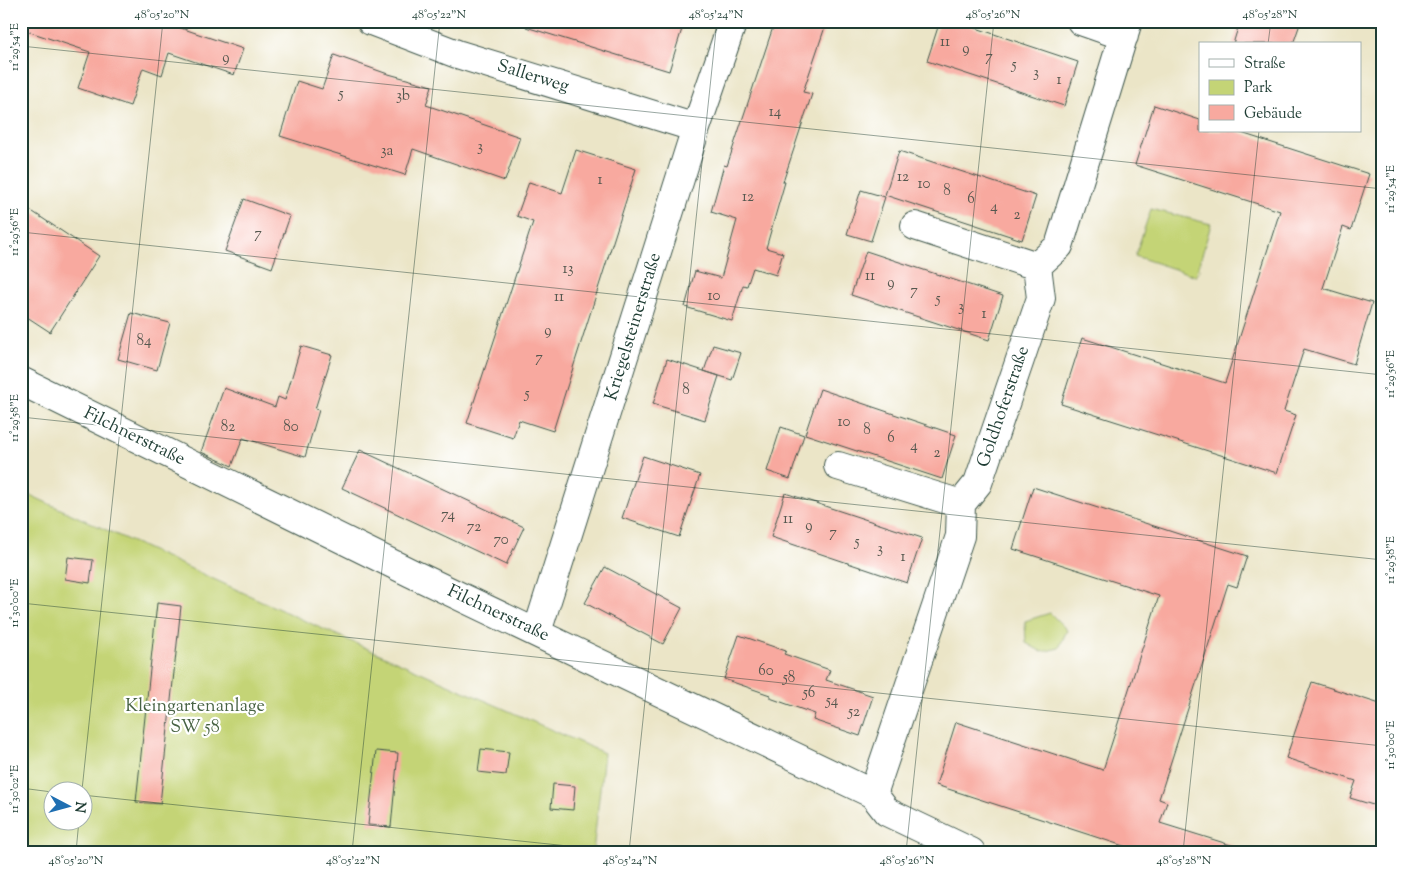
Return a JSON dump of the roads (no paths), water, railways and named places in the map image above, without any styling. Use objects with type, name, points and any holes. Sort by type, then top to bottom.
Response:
[{"type":"street","name":"Sallerweg","points":[[371,21],[458,54],[696,128]]},
{"type":"street","name":"Kriegelsteinerstraße","points":[[537,632],[696,128],[733,21]]},
{"type":"street","points":[[915,226],[1037,266],[1059,246],[1126,29],[1081,21]]},
{"type":"street","name":"Goldhoferstraße","points":[[961,504],[978,483],[1042,298],[1037,266]]},
{"type":"street","name":"Filchnerstraße","points":[[21,381],[411,573],[873,794],[887,812],[971,852]]},
{"type":"street","points":[[838,466],[961,504],[960,536],[873,794]]},
{"type":"park label","name":"Kleingartenanlage SW 58","points":[[195,718]]}]
